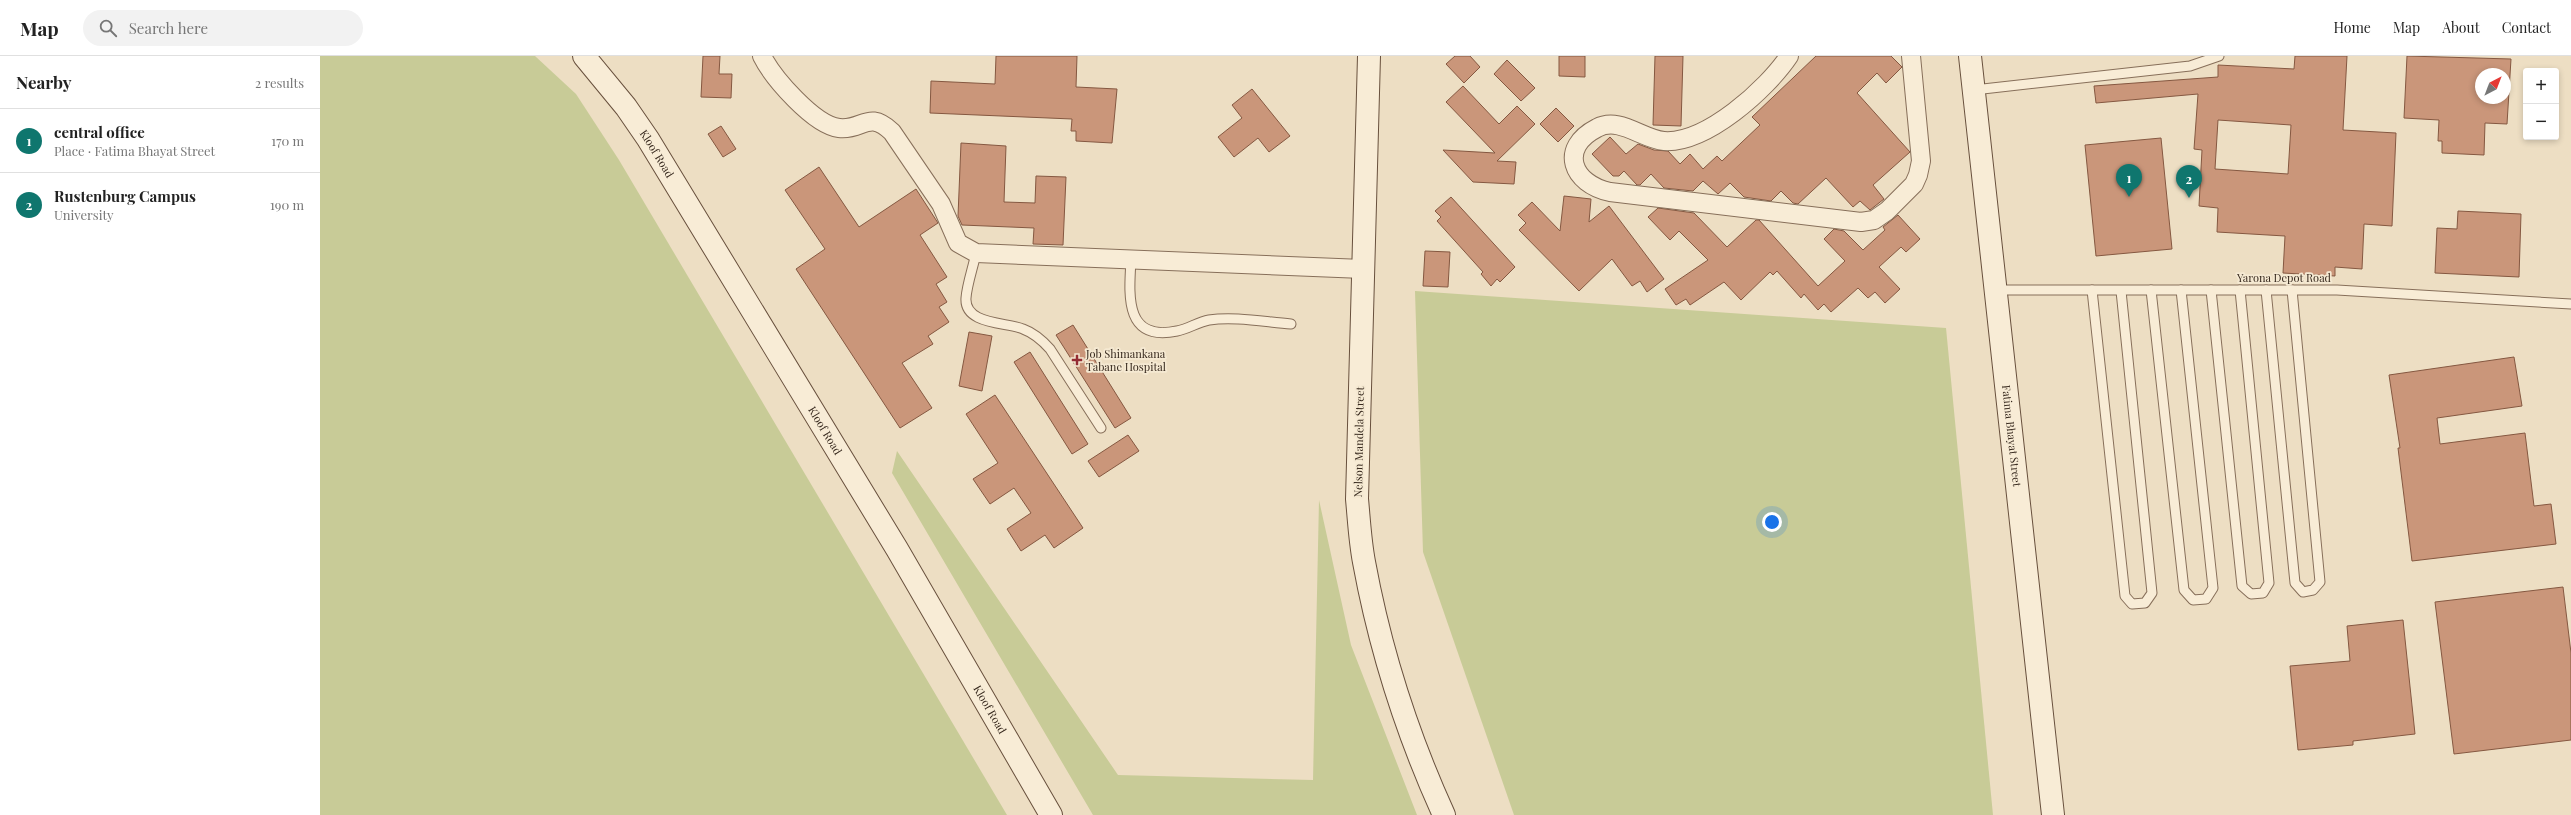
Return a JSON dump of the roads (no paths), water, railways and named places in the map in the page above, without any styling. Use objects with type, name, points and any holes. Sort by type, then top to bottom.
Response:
[{"type":"main road","name":"Kloof Road","points":[[584,56],[626,107],[652,146],[892,542],[1051,815]]},
{"type":"main road","name":"Nelson Mandela Street","points":[[1369,56],[1357,498],[1363,561],[1378,633],[1399,700],[1429,783],[1444,815]]},
{"type":"main road","name":"Fatima Bhayat Street","points":[[1970,56],[1997,290],[2053,815]]},
{"type":"street","points":[[762,56],[786,90],[820,120],[839,128],[866,121],[883,124],[892,132],[941,204],[958,243],[976,253],[1363,269]]},
{"type":"street","points":[[1789,56],[1770,79],[1724,119],[1693,136],[1664,141],[1622,127],[1598,127],[1578,144],[1574,155],[1575,165],[1581,180],[1596,189],[1610,192],[1861,222],[1874,220],[1887,211],[1914,184],[1921,161],[1911,56]]},
{"type":"lane","points":[[1973,90],[2190,66],[2219,56]]},
{"type":"lane","points":[[976,253],[966,300],[968,309],[975,316],[1022,328],[1041,340],[1050,349],[1101,428]]},
{"type":"lane","points":[[1131,260],[1129,302],[1139,323],[1149,330],[1164,334],[1179,331],[1209,320],[1291,324]]},
{"type":"lane","name":"Yarona Depot Road","points":[[1997,290],[2337,290],[2571,304]]},
{"type":"lane","points":[[2092,290],[2125,596],[2132,604],[2145,603],[2152,593],[2121,291]]},
{"type":"lane","points":[[2151,290],[2184,590],[2193,600],[2206,598],[2213,588],[2181,290]]},
{"type":"lane","points":[[2211,290],[2242,586],[2251,594],[2263,593],[2269,583],[2240,290]]},
{"type":"lane","points":[[2266,290],[2295,583],[2303,592],[2313,590],[2320,582],[2292,290]]},
{"type":"place","name":"central office","points":[[2129,197]]},
{"type":"place","name":"Rustenburg Campus","points":[[2189,198]]},
{"type":"place","name":"Job Shimankana Tabane Hospital","points":[[1077,360]]}]
